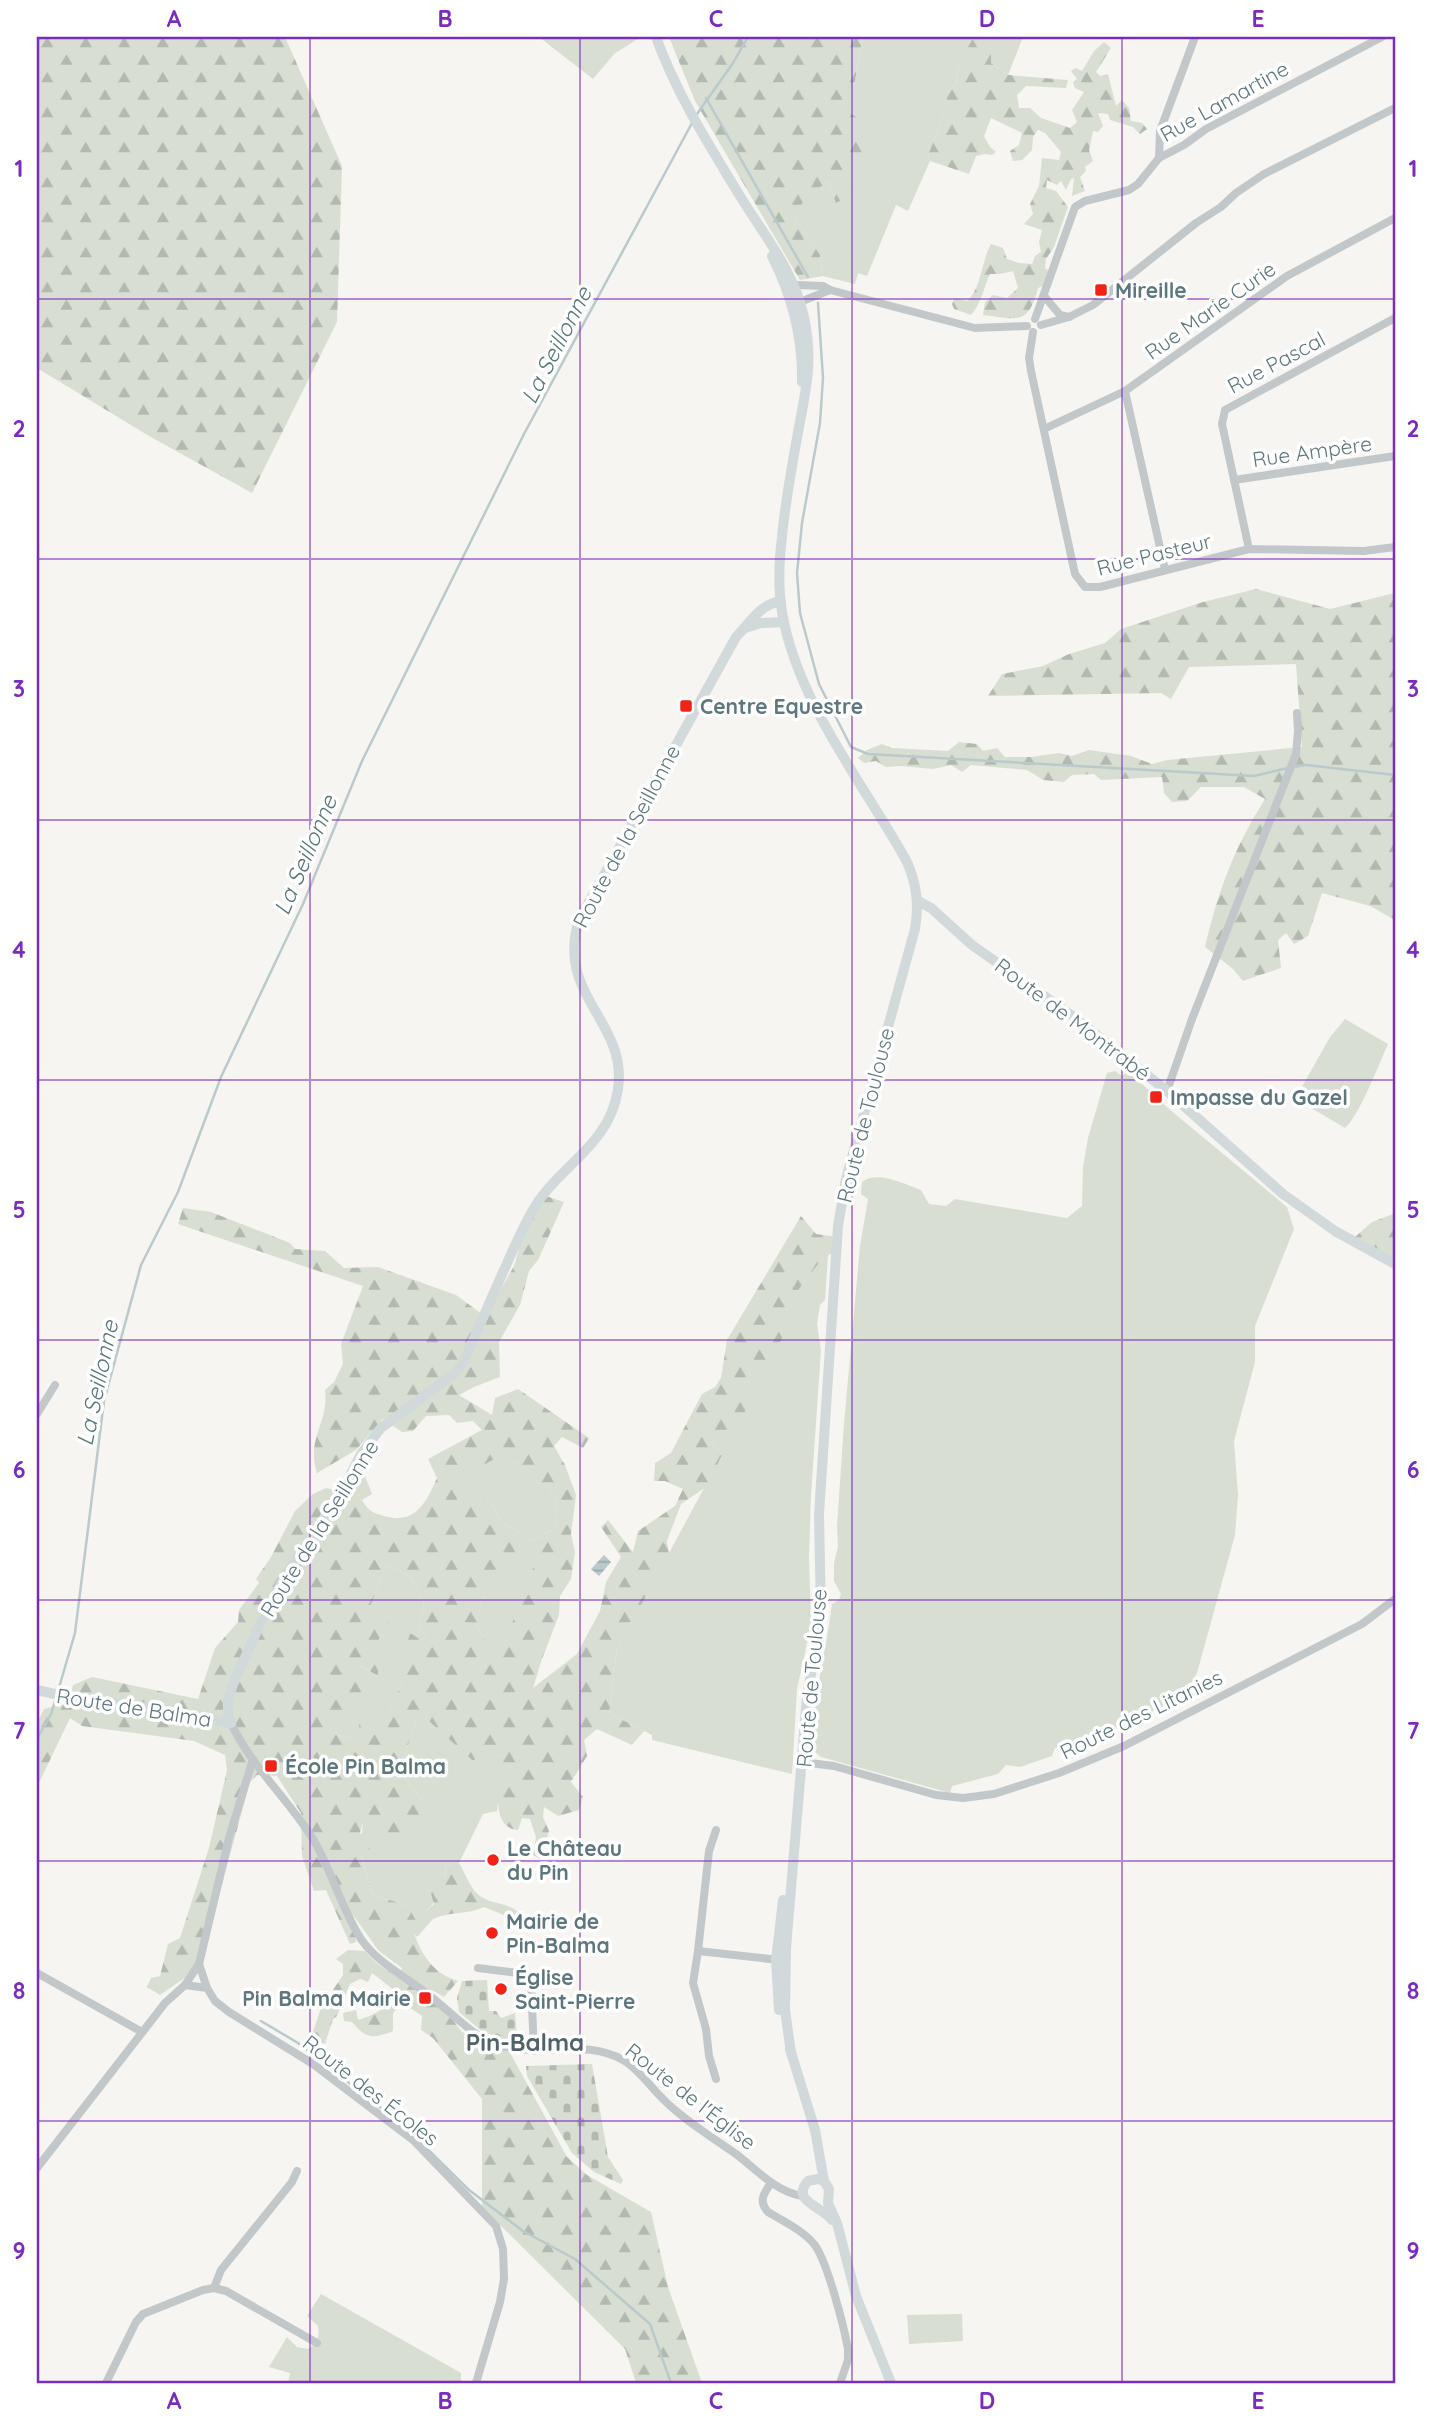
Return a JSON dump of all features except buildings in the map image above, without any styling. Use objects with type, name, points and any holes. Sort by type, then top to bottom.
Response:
[{"type":"street","name":"Route de Toulouse","points":[[656,37],[680,94],[795,295],[807,333],[808,386],[782,532],[781,601],[784,622],[792,652],[812,698],[907,862],[918,901],[915,929],[893,1002],[841,1202],[819,1514],[821,1616],[807,1697],[794,1850],[781,1960],[791,2053],[818,2144],[824,2182]]},
{"type":"street","points":[[1038,322],[1075,207],[1085,201],[1129,190],[1138,184],[1159,158],[1160,131],[1195,37]]},
{"type":"street","name":"Rue Lamartine","points":[[1159,158],[1206,129],[1382,37]]},
{"type":"street","points":[[1044,429],[1029,358],[1029,320],[1038,322],[1069,317],[1097,302],[1196,223],[1264,174],[1395,108]]},
{"type":"street","name":"Rue Marie Curie","points":[[1044,429],[1125,391],[1287,276],[1395,218]]},
{"type":"street","points":[[795,295],[823,286],[975,328],[1030,329]]},
{"type":"street","points":[[795,295],[830,290]]},
{"type":"street","points":[[1045,297],[1060,315],[1069,317]]},
{"type":"street","name":"Rue Pascal","points":[[1249,549],[1222,424],[1225,410],[1395,318]]},
{"type":"street","points":[[1125,391],[1165,570]]},
{"type":"street","name":"Rue Pasteur","points":[[1044,429],[1075,574],[1085,587],[1100,587],[1249,549],[1364,551],[1395,547]]},
{"type":"street","name":"Rue Ampère","points":[[1234,480],[1395,456]]},
{"type":"street","name":"Route de la Seillonne","points":[[231,1723],[228,1714],[231,1692],[260,1624],[285,1576],[342,1491],[361,1454],[382,1428],[448,1381],[463,1363],[533,1209],[552,1184],[597,1139],[610,1120],[618,1092],[618,1062],[608,1032],[577,975],[572,950],[573,936],[586,904],[736,637],[759,611],[781,601]]},
{"type":"street","points":[[745,628],[761,623],[784,622]]},
{"type":"street","points":[[1167,1091],[1192,1019],[1296,754],[1297,713]]},
{"type":"street","name":"Route de Montrabé","points":[[918,901],[931,908],[972,945],[1074,1017],[1167,1091],[1293,1201],[1335,1231],[1395,1264]]},
{"type":"street","points":[[37,1414],[55,1385]]},
{"type":"street","name":"Route des Litanies","points":[[802,1762],[850,1769],[950,1798],[994,1794],[1070,1769],[1124,1746],[1362,1625],[1395,1600]]},
{"type":"street","name":"Route de Balma","points":[[42,1691],[231,1723]]},
{"type":"street","name":"Route de l'Église","points":[[231,1723],[242,1745],[312,1839],[328,1866],[354,1926],[368,1948],[479,2035],[506,2047],[534,2051],[596,2050],[623,2060],[678,2113],[775,2185]]},
{"type":"street","name":"Route des Écoles","points":[[253,1759],[229,1838],[200,1964],[207,1988],[222,2007],[313,2064],[413,2140],[496,2226],[503,2249],[504,2279],[476,2383]]},
{"type":"street","points":[[716,1830],[709,1851],[694,1983],[716,2079]]},
{"type":"street","points":[[698,1951],[781,1960]]},
{"type":"street","points":[[37,2167],[165,2003],[185,1985],[200,1964]]},
{"type":"street","points":[[478,1968],[527,1974],[531,1983],[534,2051]]},
{"type":"street","points":[[37,1973],[142,2032]]},
{"type":"street","points":[[185,1985],[207,1988]]},
{"type":"street","name":"Route de Toulouse","points":[[806,2186],[817,2168],[818,2144]]},
{"type":"street","points":[[214,2288],[221,2270],[292,2182],[297,2171]]},
{"type":"street","points":[[840,2383],[848,2349],[822,2259],[815,2245],[763,2207],[763,2194],[775,2185],[806,2186],[824,2182],[829,2189],[828,2198],[859,2306],[891,2383]]},
{"type":"street","points":[[806,2186],[808,2203],[828,2214],[838,2231]]},
{"type":"street","points":[[816,2206],[828,2198]]},
{"type":"street","points":[[106,2383],[136,2322],[143,2314],[214,2288],[226,2291],[317,2343]]},
{"type":"green space","points":[[37,37],[285,37],[342,166],[337,322],[252,493],[149,436],[37,368]]},
{"type":"green space","points":[[539,37],[641,37],[614,54],[593,79]]},
{"type":"green space","points":[[669,37],[863,37],[853,91],[852,114],[869,127],[865,175],[846,175],[852,194],[836,203],[828,182],[805,197],[796,219],[820,255],[823,276],[800,280],[695,101]]},
{"type":"green space","points":[[863,37],[978,37],[972,41],[959,63],[956,84],[947,93],[947,108],[928,155],[930,161],[908,211],[896,205],[867,276],[858,273],[855,284],[823,276],[820,255],[796,219],[805,196],[828,182],[836,203],[869,127],[852,114],[853,91]]},
{"type":"green space","points":[[978,37],[991,44],[991,63],[1008,75],[1068,80],[1066,88],[1026,86],[1017,95],[1019,108],[1030,108],[1041,118],[1070,128],[1077,122],[1072,110],[1084,92],[1075,88],[1073,82],[1077,79],[1071,71],[1076,68],[1082,71],[1094,51],[1104,42],[1111,48],[1096,72],[1100,76],[1108,74],[1116,106],[1122,100],[1129,108],[1131,121],[1142,123],[1147,129],[1140,134],[1133,127],[1110,120],[1108,114],[1098,113],[1103,126],[1098,132],[1093,131],[1089,150],[1093,161],[1085,167],[1086,171],[1080,177],[1085,191],[1072,196],[1074,178],[1066,190],[1061,181],[1057,185],[1047,180],[1046,188],[1056,191],[1068,207],[1054,247],[1046,259],[1046,285],[1038,288],[1030,309],[1025,314],[1013,318],[983,315],[985,302],[993,295],[1007,298],[1018,288],[1013,271],[990,274],[971,315],[954,309],[952,304],[955,298],[967,301],[972,296],[991,244],[1003,248],[1007,259],[1019,263],[1032,264],[1035,256],[1041,252],[1039,242],[1042,230],[1024,224],[1033,214],[1030,204],[1039,186],[1042,158],[1059,160],[1061,152],[1045,133],[1038,130],[1033,137],[1032,150],[1022,160],[1013,161],[1010,151],[1019,145],[1022,133],[991,118],[984,136],[996,152],[992,155],[976,156],[969,174],[930,161],[928,155],[947,108],[947,93],[956,84],[959,63],[972,40]]},
{"type":"green space","points":[[982,37],[1023,37],[1008,75],[991,63],[991,44]]},
{"type":"green space","points":[[1256,589],[1330,609],[1395,593],[1395,920],[1370,906],[1322,893],[1308,936],[1294,944],[1286,933],[1278,940],[1281,968],[1243,981],[1233,969],[1205,947],[1228,870],[1265,799],[1244,787],[1201,787],[1187,801],[1172,802],[1164,793],[1162,777],[1101,780],[1094,774],[1072,775],[1064,782],[1043,780],[1027,770],[971,765],[962,772],[951,765],[933,769],[886,767],[876,761],[864,763],[858,758],[867,750],[882,744],[892,748],[948,751],[959,742],[977,744],[983,751],[997,748],[1005,757],[1059,753],[1072,756],[1089,750],[1131,756],[1152,764],[1167,760],[1302,747],[1296,664],[1189,667],[1171,699],[1161,693],[988,696],[1002,674],[1043,666],[1069,654],[1105,643],[1121,629],[1203,602]]},
{"type":"green space","points":[[1345,1019],[1388,1044],[1362,1102],[1345,1128],[1298,1100],[1299,1092],[1330,1037]]},
{"type":"green space","points":[[1115,1071],[1122,1076],[1128,1071],[1169,1109],[1287,1207],[1294,1229],[1255,1326],[1255,1362],[1234,1441],[1238,1495],[1235,1535],[1197,1673],[1187,1691],[1168,1704],[1103,1735],[1085,1735],[1072,1749],[1064,1745],[1055,1748],[1052,1756],[1020,1767],[1006,1765],[998,1774],[952,1786],[950,1793],[821,1757],[814,1751],[815,1714],[832,1604],[839,1600],[841,1594],[834,1581],[834,1563],[838,1547],[844,1424],[860,1246],[868,1199],[861,1194],[862,1182],[876,1177],[899,1182],[921,1190],[929,1204],[946,1206],[955,1199],[1067,1218],[1082,1206],[1083,1167],[1088,1138],[1107,1073]]},
{"type":"green space","points":[[546,1196],[564,1202],[538,1260],[529,1271],[520,1305],[499,1342],[500,1377],[459,1395],[492,1415],[495,1398],[518,1389],[589,1438],[583,1448],[562,1437],[554,1446],[565,1465],[576,1495],[571,1534],[575,1552],[571,1579],[560,1596],[559,1615],[533,1688],[577,1654],[600,1611],[606,1582],[621,1557],[601,1527],[608,1520],[633,1552],[638,1531],[675,1506],[683,1489],[665,1481],[654,1481],[655,1463],[671,1453],[702,1394],[715,1387],[721,1378],[727,1340],[801,1216],[816,1234],[832,1236],[832,1253],[822,1259],[799,1289],[800,1302],[735,1431],[722,1431],[713,1444],[722,1455],[706,1487],[681,1504],[667,1541],[669,1554],[617,1649],[609,1713],[644,1731],[632,1745],[597,1729],[584,1740],[587,1756],[571,1782],[583,1797],[579,1810],[558,1816],[544,1807],[543,1817],[549,1831],[540,1859],[533,1855],[536,1837],[530,1819],[522,1818],[518,1830],[508,1827],[502,1821],[498,1788],[502,1756],[472,1760],[416,1709],[416,1720],[400,1771],[427,1807],[423,1827],[403,1842],[364,1817],[360,1833],[366,1837],[370,1849],[361,1855],[372,1895],[407,1905],[418,1924],[414,1933],[425,1956],[442,1974],[458,1981],[444,1997],[432,1990],[428,1998],[449,2015],[462,2032],[508,2049],[567,2157],[587,2175],[651,2212],[668,2287],[702,2383],[636,2383],[625,2349],[482,2207],[482,2099],[433,2038],[421,2030],[422,2016],[403,2003],[393,2013],[393,2031],[375,2036],[362,2032],[352,2022],[344,2021],[343,2013],[356,2010],[358,2020],[376,2013],[385,2006],[394,1990],[372,1973],[368,1982],[360,1979],[350,1984],[337,2016],[333,2019],[325,2044],[311,2038],[321,2008],[343,1975],[343,1964],[336,1959],[348,1950],[365,1951],[380,1966],[399,1977],[402,1968],[379,1951],[353,1915],[356,1942],[350,1944],[326,1890],[314,1891],[302,1856],[301,1813],[277,1776],[257,1775],[250,1782],[199,1968],[160,1995],[147,1987],[151,1978],[160,1976],[168,1944],[180,1938],[209,1848],[227,1770],[225,1755],[194,1741],[82,1726],[70,1718],[37,1787],[37,1723],[44,1709],[68,1703],[73,1685],[92,1677],[198,1699],[215,1648],[238,1622],[239,1610],[259,1583],[256,1579],[295,1511],[313,1494],[326,1488],[346,1492],[355,1473],[365,1476],[372,1494],[362,1500],[371,1511],[395,1518],[411,1515],[424,1503],[437,1478],[428,1459],[482,1430],[473,1421],[457,1423],[449,1415],[426,1416],[413,1431],[402,1432],[383,1419],[356,1450],[317,1473],[314,1450],[324,1412],[325,1390],[334,1382],[343,1364],[341,1344],[363,1286],[178,1224],[183,1208],[211,1212],[290,1243],[295,1249],[325,1251],[344,1268],[378,1267],[456,1295],[482,1314],[497,1296],[514,1266],[526,1225]],"holes":[[[496,1458],[515,1462],[536,1482],[549,1487],[557,1504],[555,1528],[530,1542],[522,1534],[502,1523],[492,1504],[454,1481]],[[526,1550],[534,1565],[498,1660],[476,1626],[483,1595]],[[386,1564],[411,1577],[424,1602],[419,1627],[426,1636],[421,1640],[410,1633],[402,1661],[402,1683],[388,1715],[360,1720],[357,1742],[336,1734],[345,1707],[362,1698],[365,1682],[355,1671],[360,1666],[378,1676],[379,1638],[396,1639],[399,1630],[370,1607]]]},
{"type":"green space","points":[[1395,1207],[1395,1260],[1354,1238],[1372,1222],[1393,1214]]},
{"type":"green space","points":[[828,1255],[825,1300],[820,1305],[817,1324],[821,1350],[811,1495],[811,1625],[797,1689],[792,1774],[652,1740],[652,1735],[609,1713],[617,1649],[722,1455],[713,1444],[799,1289]]},
{"type":"green space","points":[[496,1457],[515,1462],[536,1482],[549,1487],[557,1504],[555,1528],[530,1542],[522,1534],[502,1523],[492,1504],[453,1481]]},
{"type":"green space","points":[[526,1549],[534,1565],[498,1661],[476,1626],[483,1595]]},
{"type":"green space","points":[[386,1564],[411,1577],[424,1602],[419,1627],[426,1636],[421,1641],[410,1634],[403,1661],[402,1683],[388,1715],[357,1742],[336,1734],[355,1671],[360,1666],[377,1676],[370,1607]]},
{"type":"green space","points":[[416,1708],[472,1759],[503,1756],[497,1811],[483,1814],[459,1863],[446,1865],[440,1890],[426,1911],[433,1919],[417,1937],[407,1905],[372,1895],[361,1854],[363,1816],[427,1807],[400,1771],[416,1720]]},
{"type":"green space","points":[[459,1863],[471,1886],[480,1896],[521,1914],[511,1918],[484,1907],[433,1919],[426,1911],[434,1904],[428,1883],[445,1876],[446,1865]]},
{"type":"green space","points":[[487,1980],[489,2011],[496,2011],[501,2018],[515,2013],[515,2042],[483,2032],[459,2012],[457,1998],[462,1981]]},
{"type":"green space","points":[[592,2064],[608,2157],[623,2180],[621,2184],[594,2172],[572,2153],[527,2076],[526,2066]]},
{"type":"green space","points":[[321,2294],[461,2373],[461,2383],[288,2383],[290,2373],[269,2367],[287,2337],[297,2347],[308,2349],[316,2342],[318,2326],[307,2316]]},
{"type":"green space","points":[[962,2314],[963,2341],[909,2344],[907,2315]]},
{"type":"shaded area","points":[[604,1555],[611,1562],[599,1576],[591,1569]]},
{"type":"waterway","name":"La Seillonne","points":[[697,114],[748,37]]},
{"type":"waterway","points":[[706,98],[808,277]]},
{"type":"waterway","name":"La Seillonne","points":[[58,1691],[75,1633],[104,1401],[141,1265],[178,1192],[221,1077],[303,904],[362,761],[524,434],[692,123]]},
{"type":"waterway","points":[[818,303],[823,378],[820,423],[802,523],[797,573],[800,613],[819,684],[851,747],[868,754],[1254,776],[1288,768]]},
{"type":"waterway","points":[[1294,767],[1306,765],[1395,775]]},
{"type":"waterway","name":"La Seillonne","points":[[37,1739],[51,1714],[56,1698]]},
{"type":"waterway","points":[[261,2021],[298,2043],[403,2125],[469,2190],[523,2231],[575,2259],[650,2324],[671,2383]]},
{"type":"place","name":"Mireille","points":[[1101,290]]},
{"type":"place","name":"Centre Equestre","points":[[686,706]]},
{"type":"place","name":"Impasse du Gazel","points":[[1156,1097]]},
{"type":"place","name":"École Pin Balma","points":[[271,1766]]},
{"type":"place","name":"Le Château du Pin","points":[[493,1860]]},
{"type":"place","name":"Mairie de Pin-Balma","points":[[492,1933]]},
{"type":"place","name":"Église Saint-Pierre","points":[[501,1989]]},
{"type":"place","name":"Pin Balma Mairie","points":[[425,1998]]},
{"type":"district","name":"Pin-Balma","points":[[525,2042]]}]
